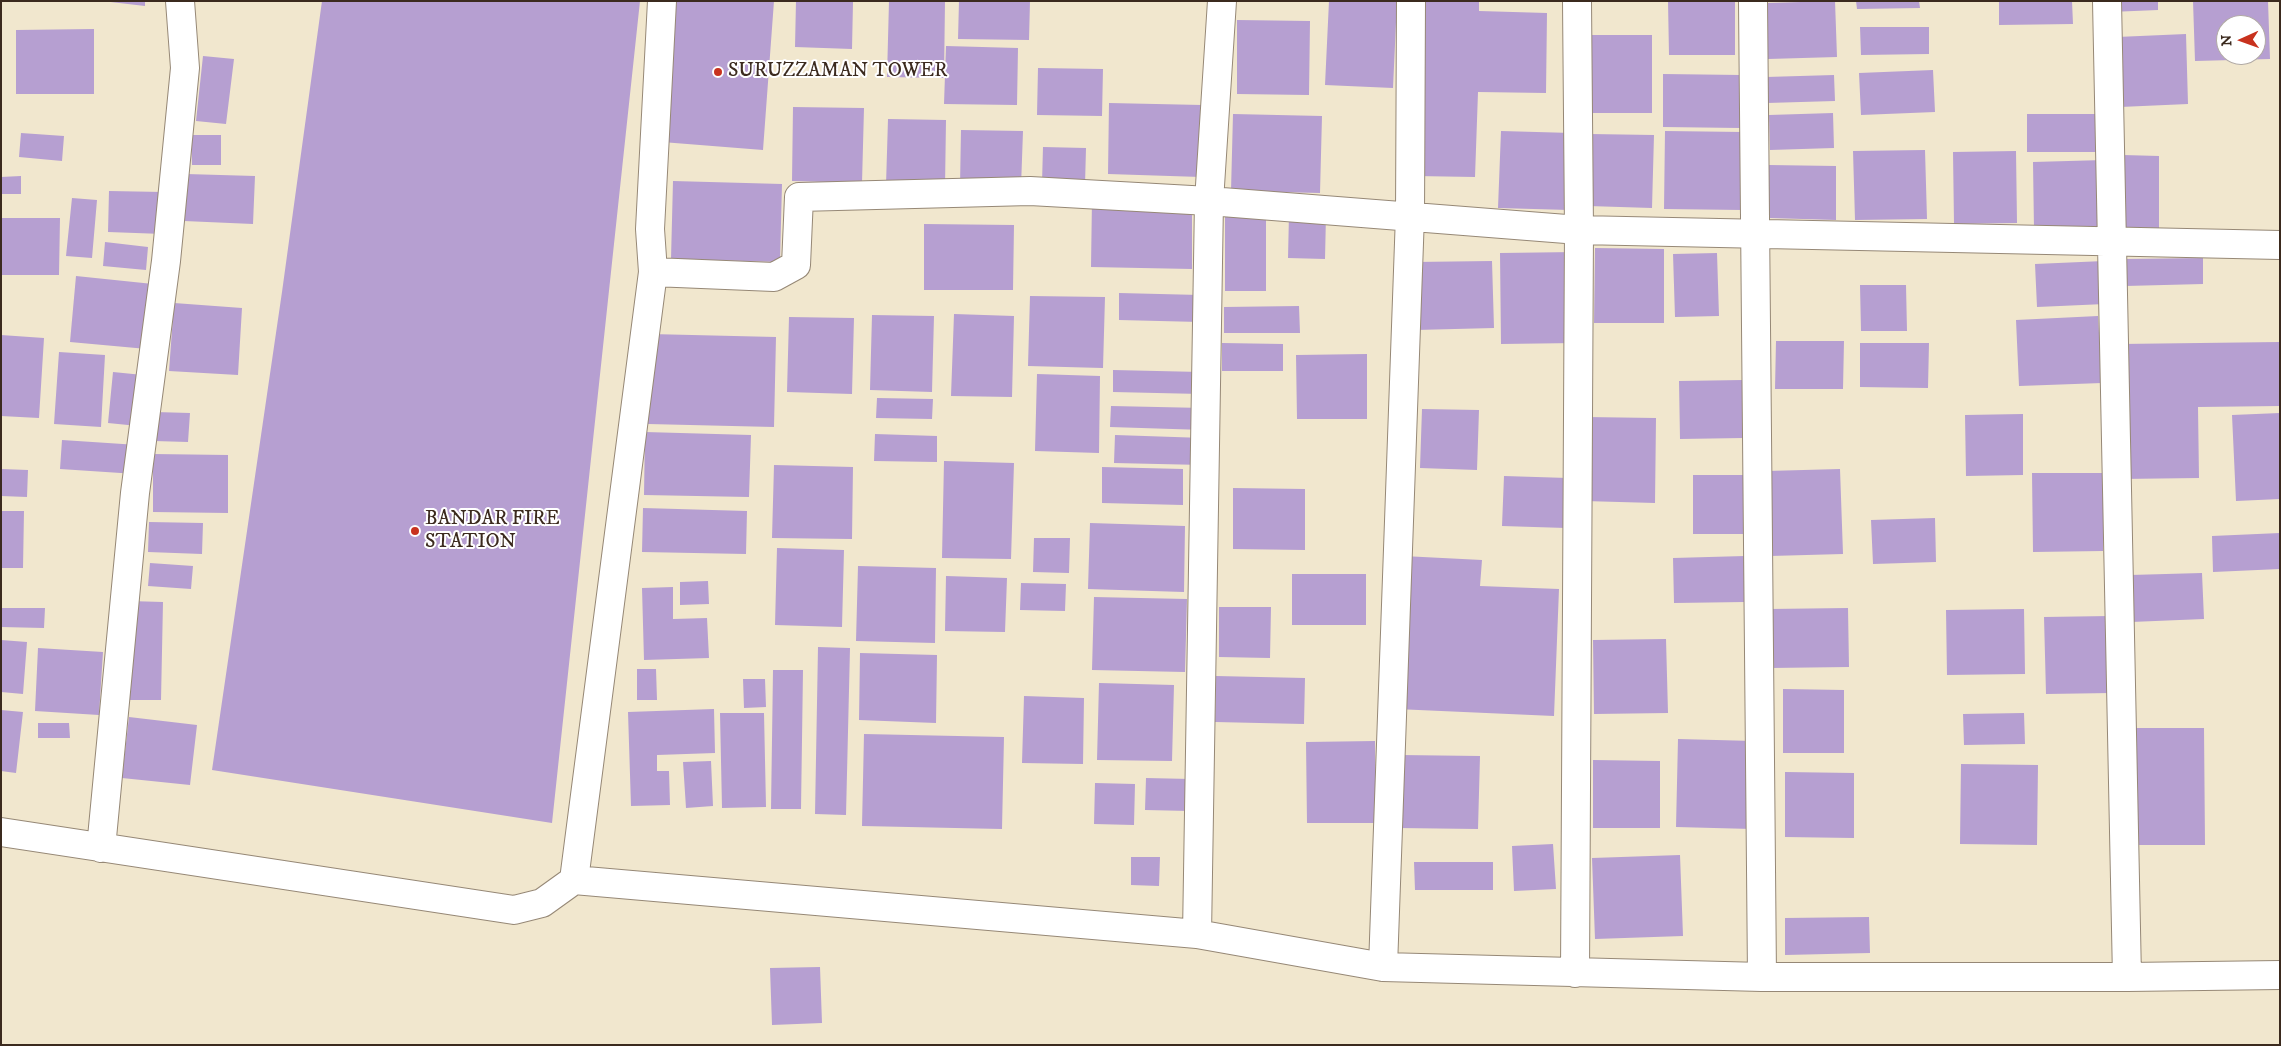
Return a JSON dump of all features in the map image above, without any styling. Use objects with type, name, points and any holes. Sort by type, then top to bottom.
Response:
[{"type":"street","points":[[101,848],[135,493],[166,261],[185,68],[180,1]]},
{"type":"street","points":[[574,880],[653,272],[650,229],[662,1]]},
{"type":"street","points":[[1197,934],[1210,201],[1222,1]]},
{"type":"street","points":[[1383,967],[1410,216],[1411,1]]},
{"type":"street","points":[[1575,973],[1580,230],[1577,1]]},
{"type":"street","points":[[1754,1],[1762,977]]},
{"type":"street","points":[[2106,1],[2127,977]]},
{"type":"street","points":[[653,272],[774,277],[796,265],[799,196],[1030,191],[1210,201],[1580,230],[2280,245]]},
{"type":"street","points":[[1,832],[514,910],[542,903],[574,880],[1197,934],[1383,967],[1762,977],[2127,977],[2280,974]]},
{"type":"building","points":[[102,1],[145,1],[145,6]]},
{"type":"building","name":"BANDAR FIRE STATION","points":[[322,1],[640,1],[552,823],[212,770],[282,292]]},
{"type":"building","name":"SURUZZAMAN TOWER","points":[[672,1],[774,1],[763,150],[662,142]]},
{"type":"building","points":[[796,1],[853,2],[852,49],[795,47]]},
{"type":"building","points":[[889,1],[945,1],[944,78],[887,77]]},
{"type":"building","points":[[959,1],[1030,1],[1029,40],[958,39]]},
{"type":"building","points":[[1329,1],[1397,1],[1393,88],[1325,85]]},
{"type":"building","points":[[1419,1],[1479,1],[1479,11],[1547,13],[1546,93],[1478,92],[1475,177],[1416,176]]},
{"type":"building","points":[[1668,1],[1735,1],[1735,55],[1669,55]]},
{"type":"building","points":[[1835,1],[1837,57],[1768,59],[1766,3]]},
{"type":"building","points":[[1856,1],[1919,1],[1920,8],[1857,9]]},
{"type":"building","points":[[1999,1],[2072,1],[2073,24],[1999,25]]},
{"type":"building","points":[[2110,1],[2158,1],[2158,10],[2110,12]]},
{"type":"building","points":[[2193,1],[2268,1],[2270,59],[2266,59],[2266,15],[2216,15],[2216,60],[2195,61]]},
{"type":"building","points":[[1237,20],[1310,21],[1309,95],[1237,94]]},
{"type":"building","points":[[1860,27],[1929,27],[1929,54],[1861,55]]},
{"type":"building","points":[[94,29],[94,94],[16,94],[16,30]]},
{"type":"building","points":[[2186,34],[2188,104],[2120,107],[2117,37]]},
{"type":"building","points":[[1584,35],[1652,35],[1652,113],[1584,113]]},
{"type":"building","points":[[946,46],[1018,48],[1017,105],[944,104]]},
{"type":"building","points":[[203,56],[234,59],[226,124],[196,121]]},
{"type":"building","points":[[1038,68],[1103,69],[1102,116],[1037,115]]},
{"type":"building","points":[[1933,70],[1935,112],[1861,115],[1859,73]]},
{"type":"building","points":[[1663,74],[1741,75],[1740,128],[1663,127]]},
{"type":"building","points":[[1834,75],[1835,101],[1767,103],[1766,77]]},
{"type":"building","points":[[1109,103],[1202,105],[1201,177],[1108,174]]},
{"type":"building","points":[[793,107],[864,108],[862,183],[792,181]]},
{"type":"building","points":[[1833,113],[1834,148],[1770,150],[1769,115]]},
{"type":"building","points":[[1233,114],[1322,116],[1320,193],[1231,191]]},
{"type":"building","points":[[2027,114],[2101,114],[2101,152],[2027,152]]},
{"type":"building","points":[[888,119],[946,120],[945,187],[886,185]]},
{"type":"building","points":[[961,130],[1023,131],[1021,187],[960,186]]},
{"type":"building","points":[[1501,131],[1572,133],[1569,210],[1498,208]]},
{"type":"building","points":[[1665,131],[1743,132],[1742,210],[1664,209]]},
{"type":"building","points":[[21,133],[64,136],[62,161],[19,157]]},
{"type":"building","points":[[1590,134],[1654,135],[1652,208],[1588,206]]},
{"type":"building","points":[[191,135],[221,135],[221,165],[192,165]]},
{"type":"building","points":[[1043,147],[1086,148],[1085,185],[1042,183]]},
{"type":"building","points":[[1925,150],[1927,219],[1855,220],[1853,151]]},
{"type":"building","points":[[2016,151],[2017,223],[1954,224],[1953,152]]},
{"type":"building","points":[[2123,155],[2159,156],[2159,228],[2122,227]]},
{"type":"building","points":[[2104,160],[2105,229],[2034,230],[2033,162]]},
{"type":"building","points":[[1769,165],[1836,166],[1836,220],[1769,218]]},
{"type":"building","points":[[186,174],[255,176],[253,224],[184,221]]},
{"type":"building","points":[[21,176],[21,194],[1,194],[1,177]]},
{"type":"building","points":[[673,181],[782,184],[780,262],[671,259]]},
{"type":"building","points":[[109,191],[163,192],[163,234],[108,232]]},
{"type":"building","points":[[72,198],[97,200],[92,258],[66,256]]},
{"type":"building","points":[[1092,199],[1192,201],[1192,269],[1091,267]]},
{"type":"building","points":[[1289,214],[1326,215],[1325,259],[1288,258]]},
{"type":"building","points":[[1225,217],[1266,217],[1266,291],[1225,291]]},
{"type":"building","points":[[1,218],[60,218],[59,275],[1,275]]},
{"type":"building","points":[[924,224],[1014,225],[1013,290],[924,290]]},
{"type":"building","points":[[105,242],[148,247],[146,270],[103,266]]},
{"type":"building","points":[[1595,248],[1664,249],[1664,323],[1594,323]]},
{"type":"building","points":[[1576,252],[1577,343],[1501,344],[1500,253]]},
{"type":"building","points":[[1717,253],[1719,316],[1675,317],[1673,254]]},
{"type":"building","points":[[2203,258],[2203,284],[2125,286],[2124,259]]},
{"type":"building","points":[[1492,261],[1494,328],[1416,330],[1414,262]]},
{"type":"building","points":[[2104,261],[2105,304],[2037,307],[2035,264]]},
{"type":"building","points":[[76,276],[153,284],[147,349],[70,342]]},
{"type":"building","points":[[1860,285],[1906,285],[1907,331],[1861,331]]},
{"type":"building","points":[[1119,293],[1200,295],[1200,322],[1119,320]]},
{"type":"building","points":[[1030,296],[1105,297],[1103,368],[1028,366]]},
{"type":"building","points":[[174,303],[242,308],[238,375],[169,371]]},
{"type":"building","points":[[1299,306],[1300,333],[1224,333],[1224,307]]},
{"type":"building","points":[[954,314],[1014,316],[1012,397],[951,396]]},
{"type":"building","points":[[872,315],[934,316],[932,392],[870,390]]},
{"type":"building","points":[[2098,316],[2102,383],[2019,386],[2016,320]]},
{"type":"building","points":[[789,317],[854,318],[852,394],[787,392]]},
{"type":"building","points":[[650,334],[776,337],[774,427],[648,424]]},
{"type":"building","points":[[1,335],[44,338],[39,418],[1,416]]},
{"type":"building","points":[[1776,341],[1844,341],[1843,389],[1775,389]]},
{"type":"building","points":[[2280,342],[2280,406],[2198,407],[2199,478],[2121,479],[2120,344]]},
{"type":"building","points":[[1222,343],[1283,344],[1283,371],[1222,371]]},
{"type":"building","points":[[1860,343],[1929,343],[1928,388],[1860,387]]},
{"type":"building","points":[[59,352],[105,355],[101,427],[54,424]]},
{"type":"building","points":[[1367,354],[1367,419],[1297,419],[1296,355]]},
{"type":"building","points":[[1113,370],[1201,372],[1201,394],[1113,392]]},
{"type":"building","points":[[113,372],[143,375],[138,426],[108,423]]},
{"type":"building","points":[[1037,374],[1100,376],[1099,453],[1035,451]]},
{"type":"building","points":[[1743,380],[1743,438],[1680,439],[1679,381]]},
{"type":"building","points":[[877,398],[933,399],[932,419],[876,418]]},
{"type":"building","points":[[1111,406],[1204,408],[1204,430],[1110,427]]},
{"type":"building","points":[[1422,409],[1479,410],[1477,470],[1420,468]]},
{"type":"building","points":[[155,412],[190,413],[188,442],[154,441]]},
{"type":"building","points":[[2280,413],[2280,499],[2236,501],[2232,415]]},
{"type":"building","points":[[2023,414],[2023,475],[1966,476],[1965,415]]},
{"type":"building","points":[[1586,417],[1656,418],[1655,503],[1584,501]]},
{"type":"building","points":[[645,432],[751,435],[749,497],[644,495]]},
{"type":"building","points":[[875,434],[937,436],[937,462],[874,461]]},
{"type":"building","points":[[1115,435],[1204,438],[1203,465],[1114,463]]},
{"type":"building","points":[[62,440],[138,445],[136,474],[60,469]]},
{"type":"building","points":[[153,454],[228,455],[228,513],[153,512]]},
{"type":"building","points":[[944,461],[1014,463],[1011,559],[942,558]]},
{"type":"building","points":[[774,465],[853,467],[852,539],[772,538]]},
{"type":"building","points":[[1102,467],[1183,469],[1183,505],[1102,503]]},
{"type":"building","points":[[1,469],[28,470],[27,497],[1,496]]},
{"type":"building","points":[[1840,469],[1843,554],[1770,556],[1767,471]]},
{"type":"building","points":[[2032,473],[2103,473],[2103,551],[2033,552]]},
{"type":"building","points":[[1693,475],[1744,475],[1744,534],[1693,534]]},
{"type":"building","points":[[1504,476],[1568,478],[1566,528],[1502,526]]},
{"type":"building","points":[[1233,488],[1305,489],[1305,550],[1233,549]]},
{"type":"building","points":[[643,508],[747,511],[746,554],[642,552]]},
{"type":"building","points":[[1,511],[24,511],[23,568],[1,568]]},
{"type":"building","points":[[1935,518],[1936,562],[1873,564],[1871,520]]},
{"type":"building","points":[[149,522],[203,523],[202,554],[148,552]]},
{"type":"building","points":[[1090,523],[1185,526],[1184,592],[1088,589]]},
{"type":"building","points":[[2280,533],[2280,569],[2213,572],[2212,536]]},
{"type":"building","points":[[1034,538],[1070,538],[1069,573],[1033,572]]},
{"type":"building","points":[[777,548],[844,550],[842,627],[775,625]]},
{"type":"building","points":[[1403,556],[1482,560],[1480,586],[1559,589],[1554,716],[1396,709]]},
{"type":"building","points":[[1745,556],[1745,602],[1674,603],[1673,558]]},
{"type":"building","points":[[150,563],[193,566],[191,589],[148,586]]},
{"type":"building","points":[[858,566],[936,568],[935,643],[856,641]]},
{"type":"building","points":[[2202,573],[2204,619],[2131,622],[2130,575]]},
{"type":"building","points":[[1292,574],[1366,574],[1366,625],[1292,625]]},
{"type":"building","points":[[946,576],[1007,578],[1005,632],[945,631]]},
{"type":"building","points":[[708,581],[709,604],[680,605],[680,582]]},
{"type":"building","points":[[1021,583],[1066,584],[1065,611],[1020,610]]},
{"type":"building","points":[[673,587],[673,619],[707,618],[709,658],[644,660],[642,588]]},
{"type":"building","points":[[1094,597],[1187,599],[1185,672],[1092,670]]},
{"type":"building","points":[[129,601],[163,602],[161,700],[128,700]]},
{"type":"building","points":[[1219,607],[1271,607],[1270,658],[1219,657]]},
{"type":"building","points":[[1,608],[45,608],[44,628],[1,627]]},
{"type":"building","points":[[1848,608],[1849,667],[1770,668],[1769,609]]},
{"type":"building","points":[[2024,609],[2025,674],[1947,675],[1946,610]]},
{"type":"building","points":[[2110,616],[2111,693],[2046,694],[2044,617]]},
{"type":"building","points":[[1666,639],[1668,713],[1594,714],[1593,640]]},
{"type":"building","points":[[1,640],[27,642],[23,694],[1,692]]},
{"type":"building","points":[[818,647],[850,648],[846,815],[815,814]]},
{"type":"building","points":[[38,648],[103,652],[99,715],[35,711]]},
{"type":"building","points":[[860,653],[937,655],[936,723],[859,720]]},
{"type":"building","points":[[637,669],[656,669],[657,700],[637,700]]},
{"type":"building","points":[[773,670],[803,670],[801,809],[771,809]]},
{"type":"building","points":[[1216,676],[1305,678],[1304,724],[1215,722]]},
{"type":"building","points":[[743,679],[765,679],[766,707],[744,708]]},
{"type":"building","points":[[1099,683],[1174,685],[1172,761],[1097,760]]},
{"type":"building","points":[[1783,689],[1844,690],[1844,753],[1783,753]]},
{"type":"building","points":[[1024,696],[1084,698],[1083,764],[1022,763]]},
{"type":"building","points":[[714,709],[715,753],[657,755],[657,771],[669,771],[670,805],[631,806],[628,712]]},
{"type":"building","points":[[1,710],[23,712],[16,773],[1,771]]},
{"type":"building","points":[[720,713],[764,713],[766,807],[722,808]]},
{"type":"building","points":[[2024,713],[2025,744],[1964,745],[1963,714]]},
{"type":"building","points":[[129,717],[197,725],[190,785],[122,778]]},
{"type":"building","points":[[38,723],[69,723],[70,738],[38,738]]},
{"type":"building","points":[[2133,728],[2204,728],[2205,845],[2133,845]]},
{"type":"building","points":[[864,734],[1004,737],[1002,829],[862,826]]},
{"type":"building","points":[[1678,739],[1754,741],[1752,829],[1676,827]]},
{"type":"building","points":[[1375,741],[1376,823],[1307,823],[1306,742]]},
{"type":"building","points":[[1400,755],[1480,756],[1478,829],[1398,828]]},
{"type":"building","points":[[1593,760],[1660,761],[1660,828],[1593,828]]},
{"type":"building","points":[[711,761],[713,806],[686,808],[683,762]]},
{"type":"building","points":[[1961,764],[2038,765],[2037,845],[1960,844]]},
{"type":"building","points":[[1785,772],[1854,773],[1854,838],[1785,837]]},
{"type":"building","points":[[1146,778],[1191,779],[1190,811],[1145,810]]},
{"type":"building","points":[[1095,783],[1135,784],[1134,825],[1094,824]]},
{"type":"building","points":[[1553,844],[1556,889],[1514,891],[1512,846]]},
{"type":"building","points":[[1680,855],[1683,936],[1595,939],[1592,858]]},
{"type":"building","points":[[1131,857],[1160,857],[1159,886],[1131,885]]},
{"type":"building","points":[[1414,862],[1493,862],[1493,890],[1415,890]]},
{"type":"building","points":[[1869,917],[1870,953],[1785,955],[1785,918]]},
{"type":"building","points":[[820,967],[822,1023],[772,1025],[770,968]]},
{"type":"place","name":"SURUZZAMAN TOWER","points":[[718,72]]},
{"type":"place","name":"BANDAR FIRE STATION","points":[[415,531]]}]
